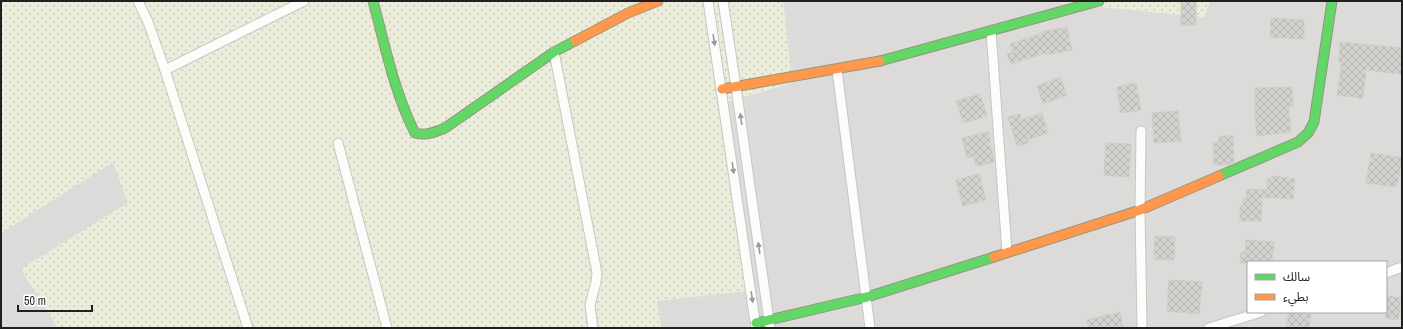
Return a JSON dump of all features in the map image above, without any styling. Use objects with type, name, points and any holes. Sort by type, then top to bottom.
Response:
[{"type":"street","points":[[138,1],[148,22],[165,70],[248,328]]},
{"type":"street","points":[[165,70],[287,5],[304,1]]},
{"type":"street","points":[[373,1],[399,95],[415,133],[421,135],[431,134],[446,128],[554,52],[628,13],[658,1]]},
{"type":"street","points":[[708,1],[756,326],[770,324],[866,297],[1140,210],[1298,142],[1308,133],[1314,122],[1332,1]]},
{"type":"street","points":[[723,1],[770,324]]},
{"type":"street","points":[[722,89],[878,62],[1099,1]]},
{"type":"street","points":[[991,31],[1007,252]]},
{"type":"street","points":[[554,52],[597,273],[590,304],[593,328]]},
{"type":"street","points":[[837,70],[870,328]]},
{"type":"street","points":[[1141,132],[1140,210],[1142,328]]},
{"type":"street","points":[[338,143],[387,328]]},
{"type":"street","points":[[1387,273],[1402,267]]},
{"type":"street","points":[[1209,328],[1257,313]]},
{"type":"shaded area","points":[[783,1],[1041,1],[1204,17],[1211,1],[1402,1],[1402,328],[661,328],[656,301],[755,290],[727,101],[792,83]]},
{"type":"shaded area","points":[[113,162],[128,203],[21,269],[58,328],[1,328],[1,233]]},
{"type":"green space","points":[[1,1],[783,1],[792,83],[727,102],[755,290],[657,301],[661,328],[58,328],[21,269],[128,203],[113,162],[1,233]]},
{"type":"green space","points":[[1041,1],[1211,1],[1204,17]]},
{"type":"building","points":[[1181,1],[1196,1],[1196,25],[1181,25]]},
{"type":"building","points":[[1271,18],[1304,20],[1304,39],[1270,37]]},
{"type":"building","points":[[1067,27],[1072,50],[1046,55],[1045,53],[1011,64],[1007,54],[1013,52],[1010,44],[1042,33],[1041,32]]},
{"type":"building","points":[[1340,42],[1402,48],[1400,58],[1402,58],[1402,74],[1366,70],[1363,98],[1337,95],[1342,62],[1339,62]]},
{"type":"building","points":[[1061,77],[1067,95],[1043,104],[1037,86]]},
{"type":"building","points":[[1136,83],[1141,110],[1121,113],[1117,87]]},
{"type":"building","points":[[1292,87],[1293,107],[1288,107],[1291,132],[1257,136],[1255,118],[1255,88]]},
{"type":"building","points":[[980,94],[987,116],[963,123],[956,101]]},
{"type":"building","points":[[1178,111],[1181,141],[1154,143],[1152,113]]},
{"type":"building","points":[[1042,113],[1048,133],[1027,140],[1028,143],[1017,146],[1008,117],[1020,114],[1021,120]]},
{"type":"building","points":[[988,132],[994,162],[976,166],[974,156],[967,158],[962,138]]},
{"type":"building","points":[[1219,136],[1233,136],[1234,162],[1227,165],[1214,165],[1213,143],[1219,143]]},
{"type":"building","points":[[1106,143],[1131,144],[1129,177],[1104,175]]},
{"type":"building","points":[[1371,153],[1402,158],[1397,187],[1366,183]]},
{"type":"building","points":[[979,174],[986,200],[963,206],[956,180]]},
{"type":"building","points":[[1272,176],[1295,179],[1293,199],[1262,197],[1261,221],[1240,221],[1240,206],[1243,206],[1243,199],[1246,199],[1247,189],[1267,190],[1268,178],[1272,179]]},
{"type":"building","points":[[1155,236],[1175,237],[1174,260],[1154,259]]},
{"type":"building","points":[[1246,240],[1274,242],[1272,261],[1247,261],[1247,263],[1240,263],[1241,252],[1245,252]]},
{"type":"building","points":[[1169,280],[1202,282],[1199,314],[1167,311]]},
{"type":"building","points":[[1387,296],[1401,298],[1398,320],[1386,318]]},
{"type":"building","points":[[1120,312],[1123,328],[1089,328],[1087,320]]},
{"type":"building","points":[[1289,313],[1311,315],[1309,328],[1286,328]]},
{"type":"traffic: fast","points":[[373,1],[401,101],[415,133],[419,134],[430,133],[445,128],[554,52],[575,41]]},
{"type":"traffic: fast","points":[[880,61],[1099,1]]},
{"type":"traffic: fast","points":[[1219,176],[1298,142],[1308,133],[1314,122],[1332,1]]},
{"type":"traffic: fast","points":[[756,323],[867,297],[994,257]]},
{"type":"traffic: slow","points":[[575,41],[628,13],[658,1]]},
{"type":"traffic: slow","points":[[722,89],[880,61]]},
{"type":"traffic: slow","points":[[994,257],[1140,210],[1219,176]]}]
